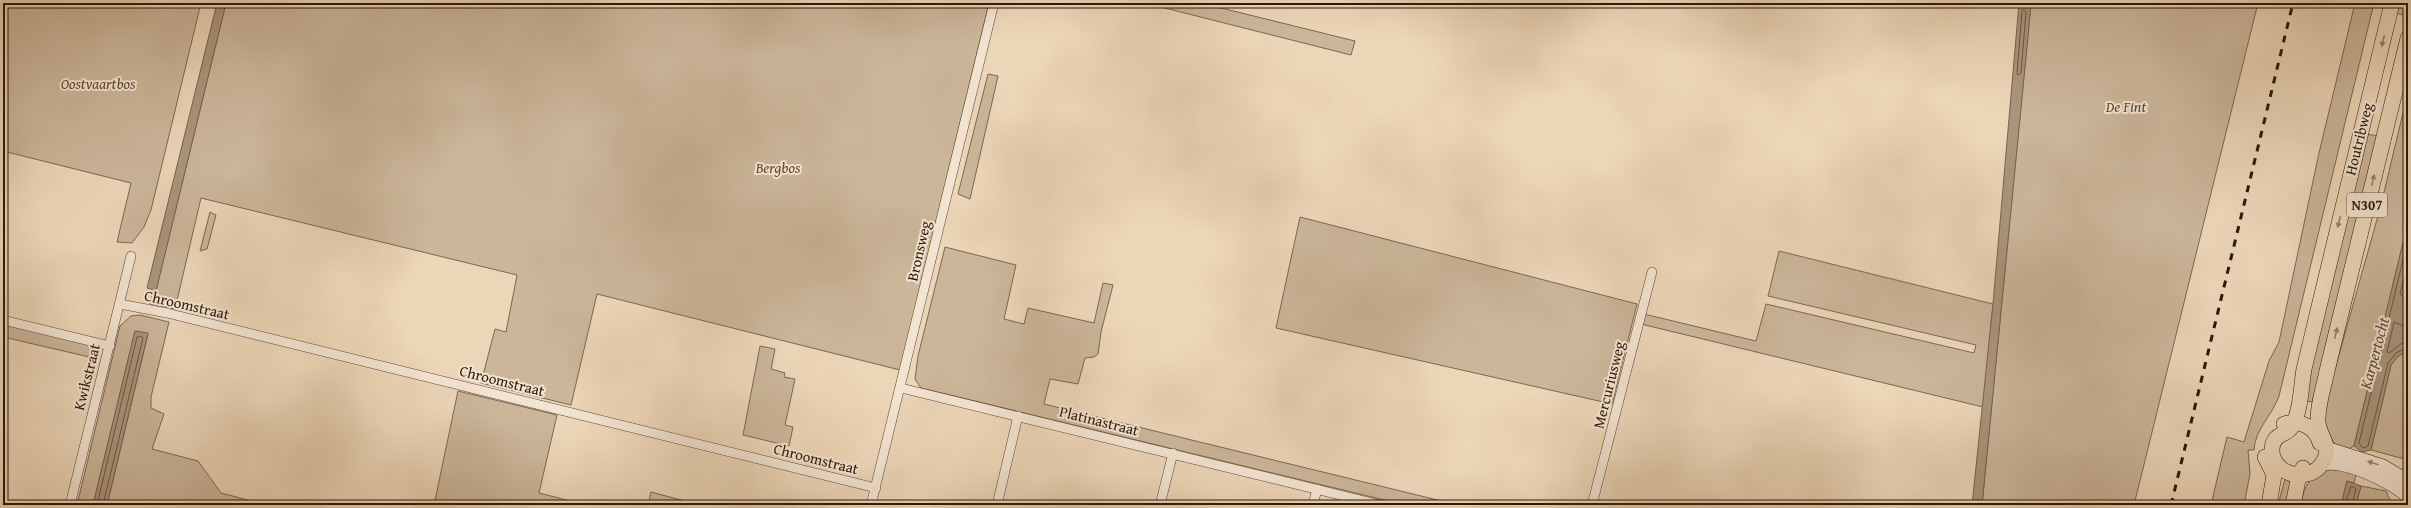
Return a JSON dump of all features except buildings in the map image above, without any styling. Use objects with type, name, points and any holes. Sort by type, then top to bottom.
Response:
[{"type":"main road","name":"Houtribweg","points":[[2289,423],[2304,369],[2392,3]]},
{"type":"main road","name":"Houtribweg","points":[[2320,439],[2314,405],[2327,371],[2408,38]]},
{"type":"main road","points":[[2273,505],[2281,475],[2264,451],[2266,439],[2274,429],[2289,423],[2301,424],[2320,439],[2383,466],[2408,481]]},
{"type":"main road","name":"N307","points":[[2320,439],[2322,464]]},
{"type":"main road","name":"N307","points":[[2294,505],[2303,478],[2300,469],[2311,464],[2317,458],[2320,439]]},
{"type":"main road","points":[[2274,465],[2290,474],[2303,475],[2322,464],[2331,463],[2372,475],[2394,486],[2408,497]]},
{"type":"main road","points":[[2269,505],[2274,475],[2274,465]]},
{"type":"street","name":"Bronsweg","points":[[871,505],[901,388],[994,3]]},
{"type":"street","name":"Kwikstraat","points":[[70,505],[131,256]]},
{"type":"street","name":"Mercuriusweg","points":[[1592,505],[1652,272]]},
{"type":"street","name":"Chroomstraat","points":[[120,304],[167,313],[876,488]]},
{"type":"street","points":[[3,320],[110,346]]},
{"type":"street","name":"Platinastraat","points":[[901,388],[1381,505]]},
{"type":"street","points":[[997,505],[1018,416]]},
{"type":"street","points":[[1160,505],[1173,454]]},
{"type":"street","points":[[1313,505],[1317,489]]},
{"type":"green space","name":"Oostvaartbos","points":[[3,3],[201,3],[151,210],[144,227],[132,243],[117,242],[131,183],[3,151]]},
{"type":"green space","name":"Bergbos","points":[[226,3],[989,3],[900,370],[597,294],[571,405],[481,383],[495,329],[506,332],[517,275],[201,198],[175,309],[150,304],[154,289],[156,290]]},
{"type":"green space","points":[[1145,3],[1201,3],[1355,41],[1351,55]]},
{"type":"green space","name":"De Fint","points":[[2031,3],[2258,3],[2134,505],[1982,505]]},
{"type":"green space","points":[[2355,3],[2374,3],[2279,396],[2257,436],[2254,450],[2248,450],[2250,474],[2244,505],[2211,505],[2227,437],[2244,442],[2269,361],[2279,342],[2319,153]]},
{"type":"green space","points":[[2397,3],[2408,3],[2408,16],[2395,13]]},
{"type":"green space","points":[[988,74],[998,76],[970,199],[958,194]]},
{"type":"green space","points":[[2408,92],[2408,222],[2354,446],[2343,452],[2335,444],[2327,429],[2323,412],[2381,205]]},
{"type":"green space","points":[[2366,134],[2379,136],[2326,355],[2312,402],[2302,400]]},
{"type":"green space","points":[[210,212],[216,215],[207,249],[200,251]]},
{"type":"green space","points":[[1300,217],[1637,304],[1612,404],[1276,328]]},
{"type":"green space","points":[[945,247],[1016,265],[1004,319],[1024,324],[1028,308],[1094,323],[1103,283],[1113,285],[1101,332],[1098,354],[1094,357],[1085,358],[1078,384],[1050,379],[1044,404],[1458,505],[1405,505],[921,388],[915,379],[918,356]]},
{"type":"green space","points":[[1779,251],[1993,304],[1983,407],[1641,324],[1644,314],[1756,341],[1766,304],[1974,353],[1976,345],[1768,296]]},
{"type":"green space","points":[[140,315],[169,322],[151,397],[151,408],[164,414],[152,449],[198,461],[221,493],[267,505],[107,505],[148,334],[135,331],[93,505],[77,505],[120,326],[131,316]]},
{"type":"green space","points":[[3,324],[92,345],[97,349],[98,359],[3,337]]},
{"type":"green space","points":[[760,346],[775,349],[771,369],[785,373],[784,377],[795,379],[785,425],[793,427],[789,446],[743,435]]},
{"type":"green space","points":[[2408,351],[2408,460],[2371,450],[2391,365],[2398,356]]},
{"type":"green space","points":[[458,391],[557,415],[539,493],[586,505],[434,505]]},
{"type":"green space","points":[[2338,467],[2357,471],[2354,483],[2347,481],[2341,505],[2300,505],[2305,489],[2312,478],[2329,469]]},
{"type":"green space","points":[[2285,479],[2294,481],[2289,505],[2278,505]]},
{"type":"green space","points":[[2361,486],[2386,491],[2392,505],[2356,505]]},
{"type":"green space","points":[[651,492],[696,504],[696,505],[648,505]]},
{"type":"water","points":[[217,3],[226,3],[156,291],[147,288]]},
{"type":"water","points":[[2019,3],[2031,3],[2027,47],[1982,505],[1972,505],[1993,304]]},
{"type":"water","points":[[2408,222],[2408,296],[2403,316],[2408,320],[2408,351],[2398,356],[2391,365],[2371,450],[2362,452],[2354,446]]},
{"type":"water","points":[[135,331],[148,333],[107,505],[93,505]]},
{"type":"water","points":[[2347,481],[2361,486],[2356,505],[2341,505]]},
{"type":"railway","points":[[2171,505],[2293,3]]},
{"type":"water label","name":"Karpertocht","points":[[2374,353]]}]
